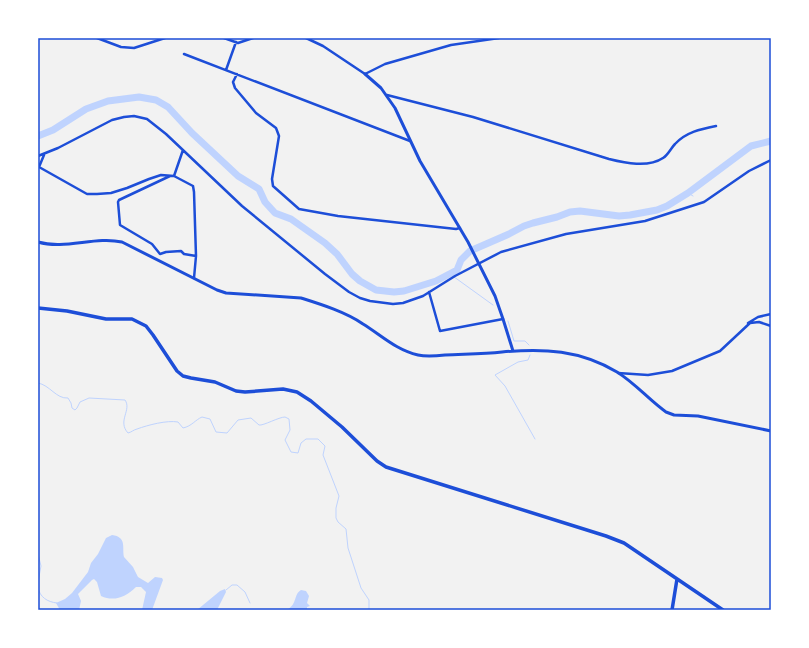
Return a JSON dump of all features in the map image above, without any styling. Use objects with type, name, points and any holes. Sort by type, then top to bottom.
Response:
[{"type":"main road","points":[[38,308],[66,311],[106,319],[132,320],[138,322],[146,326],[177,370],[183,376],[215,382],[241,392],[283,390],[297,392],[342,426],[376,461],[386,467],[624,543],[723,610]]},
{"type":"main road","points":[[672,610],[677,579]]},
{"type":"street","points":[[97,38],[122,47],[134,48],[165,38]]},
{"type":"street","points":[[224,38],[236,42],[252,38]]},
{"type":"street","points":[[308,38],[323,46],[365,74],[387,95],[396,108],[420,161],[468,242],[495,296],[504,319],[513,351]]},
{"type":"street","points":[[365,74],[385,64],[451,45],[499,38]]},
{"type":"street","points":[[226,70],[236,42]]},
{"type":"street","points":[[184,54],[410,141]]},
{"type":"street","points":[[237,74],[234,82],[235,88],[256,114],[276,128],[279,136],[272,179],[273,186],[299,210],[338,216],[456,229],[460,228]]},
{"type":"street","points":[[387,95],[473,117],[601,157],[631,164],[649,163],[662,159],[674,145],[688,133],[716,126]]},
{"type":"street","points":[[38,156],[112,120],[134,116],[147,119],[155,124],[242,206],[325,274],[349,292],[370,301],[393,304],[423,296],[451,278],[501,252],[559,236],[641,222],[704,202],[757,166],[771,160]]},
{"type":"street","points":[[183,150],[172,176],[119,200],[120,224],[152,244],[160,254],[181,251],[184,254],[196,256]]},
{"type":"street","points":[[44,154],[40,167],[87,194],[111,192],[127,188],[149,178],[161,175],[172,176],[193,186],[196,256],[194,278]]},
{"type":"street","points":[[38,242],[58,244],[114,240],[132,246],[217,290],[226,293],[301,298],[310,301],[354,318],[392,345],[406,352],[418,355],[476,355],[513,351],[546,350],[574,354],[618,373],[666,412],[674,415],[698,416],[771,431]]},
{"type":"street","points":[[428,292],[440,331],[504,319]]},
{"type":"street","points":[[618,373],[648,375],[672,371],[720,351],[738,335],[748,323],[754,319],[771,314]]},
{"type":"street","points":[[747,326],[750,323],[759,322],[771,326]]},
{"type":"water","points":[[112,535],[117,536],[122,540],[124,557],[133,567],[138,577],[148,583],[155,577],[162,578],[163,580],[152,610],[142,610],[146,592],[141,587],[136,587],[120,598],[111,599],[101,596],[97,582],[94,579],[78,594],[81,601],[79,610],[60,610],[56,603],[65,599],[72,593],[88,572],[91,563],[98,554],[106,538]]},
{"type":"water","points":[[225,589],[226,592],[217,610],[197,610],[220,591]]},
{"type":"water","points":[[301,590],[306,591],[309,596],[307,603],[310,606],[307,607],[307,610],[287,610],[293,605],[297,594]]},
{"type":"waterway","points":[[38,136],[53,130],[86,109],[108,101],[139,97],[156,100],[168,107],[192,133],[238,176],[259,189],[265,202],[275,213],[291,219],[325,243],[337,254],[352,274],[360,281],[376,290],[394,292],[404,291],[436,281],[457,270],[461,260],[470,251],[533,223],[570,212],[580,211],[619,216],[657,210],[667,206],[688,193],[751,146],[771,141]]},
{"type":"waterway","points":[[688,193],[693,196]]},
{"type":"waterway","points":[[450,274],[493,305]]},
{"type":"waterway","points":[[508,321],[514,341],[525,341],[529,345]]},
{"type":"waterway","points":[[530,355],[528,360],[518,362],[495,375],[505,386],[535,439]]},
{"type":"waterway","points":[[38,383],[46,386],[56,394],[64,398],[68,398],[72,408],[75,410],[80,402],[89,398],[125,400],[127,408],[124,424],[128,433],[146,426],[168,422],[178,422],[183,428],[189,426],[202,417],[210,419],[216,432],[227,433],[238,420],[251,418],[259,425],[282,417],[289,419],[290,430],[285,440],[291,452],[298,453],[301,443],[306,439],[318,439],[325,446],[323,455],[339,496],[336,508],[336,518],[338,522],[346,529],[348,548],[361,588],[369,600],[369,610]]},
{"type":"waterway","points":[[38,554],[41,566],[38,582]]},
{"type":"waterway","points":[[226,590],[232,585],[237,585],[245,592],[250,603]]},
{"type":"waterway","points":[[38,588],[40,594],[44,598],[50,602],[57,603]]}]
